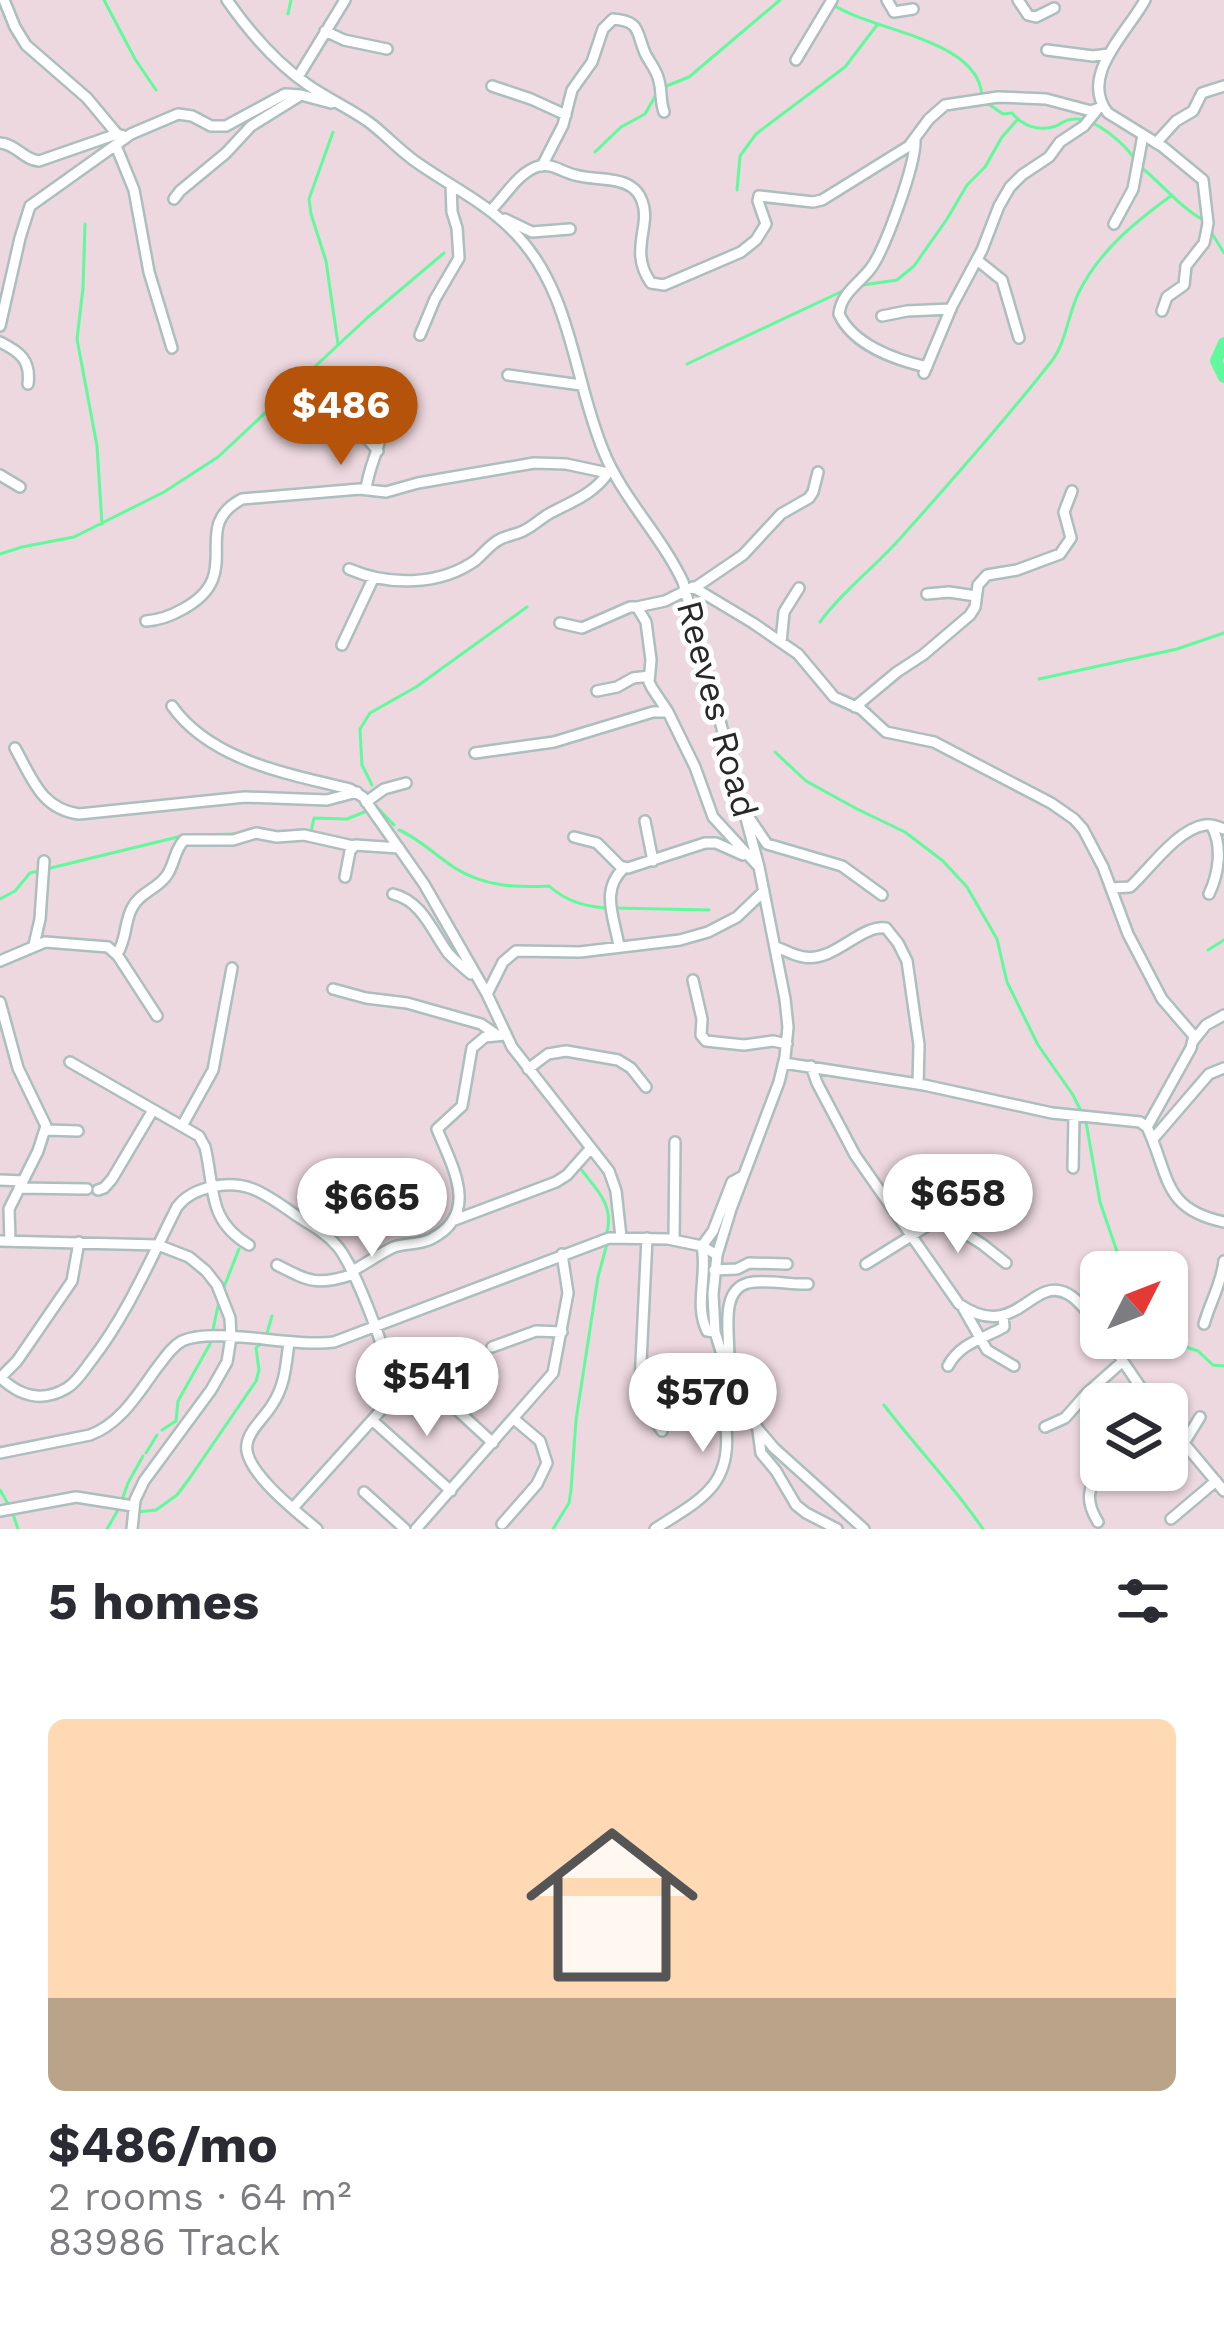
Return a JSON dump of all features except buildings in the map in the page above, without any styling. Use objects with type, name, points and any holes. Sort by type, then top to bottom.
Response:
[{"type":"street","points":[[4,0],[26,45],[86,98],[120,139],[149,272],[172,348]]},
{"type":"street","name":"Reeves Road","points":[[227,0],[253,37],[298,77],[495,214],[525,244],[552,286],[563,314],[610,471],[691,588],[776,946],[787,1044],[717,1255],[712,1294],[716,1332],[729,1379],[758,1429],[864,1529]]},
{"type":"street","points":[[298,77],[345,0]]},
{"type":"street","points":[[796,60],[832,0]]},
{"type":"street","points":[[887,0],[894,12],[913,9]]},
{"type":"street","points":[[1018,0],[1028,15],[1054,8]]},
{"type":"street","points":[[916,140],[913,166],[877,259],[844,297],[839,314],[847,328],[866,342],[926,370],[999,206],[1013,184],[1046,160],[1100,108],[1100,79],[1109,54],[1145,0]]},
{"type":"street","points":[[542,166],[603,29],[618,18],[640,32],[644,52],[659,79],[664,112]]},
{"type":"street","points":[[325,32],[387,49]]},
{"type":"street","points":[[1047,50],[1109,54]]},
{"type":"street","points":[[492,86],[566,115]]},
{"type":"street","points":[[1156,143],[1192,111],[1204,91],[1224,86]]},
{"type":"street","points":[[174,200],[251,126],[301,95]]},
{"type":"street","points":[[0,143],[39,161],[120,139],[178,114],[223,127],[279,96],[336,102]]},
{"type":"street","points":[[569,229],[532,232],[495,214],[524,175],[542,166],[632,187],[644,211],[642,265],[650,281],[664,285],[741,252],[755,241],[766,224],[760,195],[818,201],[916,140],[937,110],[965,101],[1036,98],[1089,111],[1100,108],[1156,143],[1202,180],[1208,223],[1204,243],[1186,266],[1184,285],[1167,297],[1162,311]]},
{"type":"street","points":[[1114,224],[1133,189],[1143,135]]},
{"type":"street","points":[[0,326],[30,206],[120,139]]},
{"type":"street","points":[[420,335],[459,258],[451,185]]},
{"type":"street","points":[[977,260],[1003,280],[1019,338]]},
{"type":"street","points":[[882,316],[951,309]]},
{"type":"street","points":[[0,342],[17,350],[26,362],[28,384]]},
{"type":"street","points":[[508,375],[581,385]]},
{"type":"street","points":[[297,376],[320,406],[356,413],[363,434],[378,451]]},
{"type":"street","points":[[366,490],[381,444],[382,422]]},
{"type":"street","points":[[146,621],[174,614],[207,592],[216,573],[220,518],[237,502],[260,496],[386,492],[534,463],[610,471],[585,496],[521,533],[496,541],[460,569],[412,580],[373,579],[350,569]]},
{"type":"street","points":[[646,622],[665,602],[752,548],[781,514],[814,493],[818,472]]},
{"type":"street","points":[[0,475],[20,487]]},
{"type":"street","points":[[855,707],[970,615],[978,586],[987,575],[1017,571],[1064,551],[1071,538],[1064,509],[1072,491]]},
{"type":"street","points":[[343,645],[373,579]]},
{"type":"street","points":[[691,588],[781,642],[807,663],[834,697],[886,732],[934,742],[1064,811],[1082,827],[1134,947],[1162,999],[1192,1031],[1194,1040]]},
{"type":"street","points":[[781,642],[784,612],[799,588]]},
{"type":"street","points":[[927,594],[976,596]]},
{"type":"street","points":[[560,623],[582,628],[630,607],[665,602]]},
{"type":"street","points":[[637,607],[646,622],[652,688],[695,767],[713,817],[759,867]]},
{"type":"street","points":[[597,691],[649,676]]},
{"type":"street","points":[[172,706],[198,733],[243,759],[357,792],[366,802],[424,884],[487,994],[501,1035],[613,1180],[621,1237]]},
{"type":"street","points":[[475,753],[534,747],[653,712],[668,712]]},
{"type":"street","points":[[15,748],[52,806],[79,814],[244,797],[327,800],[357,792]]},
{"type":"street","points":[[366,802],[384,789],[406,783]]},
{"type":"street","points":[[743,809],[767,844],[842,866],[882,895]]},
{"type":"street","points":[[645,821],[653,861]]},
{"type":"street","points":[[1119,908],[1151,863],[1176,842],[1196,828],[1211,825],[1224,830]]},
{"type":"street","points":[[1209,894],[1218,861],[1218,839],[1211,825]]},
{"type":"street","points":[[117,954],[130,910],[167,875],[184,841],[233,840],[256,833],[400,848]]},
{"type":"street","points":[[574,837],[597,844],[624,868]]},
{"type":"street","points":[[619,946],[610,886],[624,868],[711,842],[749,858]]},
{"type":"street","points":[[344,877],[353,846]]},
{"type":"street","points":[[34,945],[44,861]]},
{"type":"street","points":[[1112,888],[1134,884]]},
{"type":"street","points":[[487,994],[503,962],[516,951],[557,953],[680,940],[737,917],[764,891]]},
{"type":"street","points":[[393,894],[416,907],[450,955],[478,980]]},
{"type":"street","points":[[776,946],[814,957],[884,926],[907,961],[919,1045],[918,1084]]},
{"type":"street","points":[[0,961],[50,941],[108,947],[158,1016]]},
{"type":"street","points":[[182,1126],[213,1070],[232,968]]},
{"type":"street","points":[[693,980],[701,1035],[706,1041],[787,1044]]},
{"type":"street","points":[[333,989],[407,1003],[481,1024],[501,1035]]},
{"type":"street","points":[[0,1002],[18,1068],[46,1130],[8,1214],[5,1241],[158,1245],[189,1257],[213,1279],[227,1308],[232,1337],[223,1373],[144,1481],[134,1506],[132,1529]]},
{"type":"street","points":[[1148,1127],[1194,1040],[1206,1025],[1224,1016]]},
{"type":"street","points":[[277,1265],[314,1282],[331,1281],[396,1246],[442,1232],[459,1203],[459,1185],[437,1129],[462,1106],[472,1048],[485,1037],[501,1035]]},
{"type":"street","points":[[528,1069],[548,1054],[566,1051],[624,1062],[646,1087]]},
{"type":"street","points":[[70,1062],[196,1134],[204,1143],[219,1220],[249,1245]]},
{"type":"street","points":[[784,1064],[918,1084],[1074,1116],[1137,1121],[1148,1127],[1180,1203],[1196,1215],[1224,1222]]},
{"type":"street","points":[[812,1066],[849,1145],[911,1238],[962,1306],[987,1350],[1013,1366]]},
{"type":"street","points":[[1153,1139],[1209,1074],[1224,1068]]},
{"type":"street","points":[[0,1180],[104,1188],[153,1110]]},
{"type":"street","points":[[1073,1168],[1074,1116]]},
{"type":"street","points":[[46,1130],[77,1131]]},
{"type":"street","points":[[674,1240],[675,1142]]},
{"type":"street","points":[[452,1221],[556,1182],[591,1148]]},
{"type":"street","points":[[716,1332],[707,1331],[703,1323],[702,1246],[732,1182],[743,1176]]},
{"type":"street","points":[[79,1242],[76,1274],[69,1287],[0,1378],[14,1391],[27,1396],[60,1391],[79,1378],[137,1291],[184,1198],[213,1187],[245,1186],[329,1238],[343,1252],[375,1328],[390,1382],[385,1402],[372,1420],[293,1508]]},
{"type":"street","points":[[866,1264],[943,1218],[1006,1263]]},
{"type":"street","points":[[0,1453],[90,1435],[107,1427],[178,1343],[191,1338],[334,1342],[562,1254],[621,1237],[674,1240],[717,1255]]},
{"type":"street","points":[[647,1238],[640,1383],[650,1415],[662,1431]]},
{"type":"street","points":[[416,1529],[551,1377],[568,1287],[562,1254]]},
{"type":"street","points":[[1204,1324],[1224,1262]]},
{"type":"street","points":[[714,1270],[749,1263],[787,1264]]},
{"type":"street","points":[[655,1529],[712,1490],[719,1480],[727,1448],[723,1401],[731,1361],[728,1312],[736,1290],[752,1282],[808,1284]]},
{"type":"street","points":[[962,1306],[986,1317],[1003,1316],[1042,1292],[1062,1291],[1080,1305]]},
{"type":"street","points":[[947,1366],[958,1351],[1004,1327],[1003,1316]]},
{"type":"street","points":[[493,1346],[530,1332],[562,1332]]},
{"type":"street","points":[[289,1342],[279,1393],[248,1438],[248,1458],[317,1529]]},
{"type":"street","points":[[1120,1359],[1137,1383]]},
{"type":"street","points":[[1045,1427],[1065,1418],[1122,1362]]},
{"type":"street","points":[[444,1398],[493,1443]]},
{"type":"street","points":[[1188,1436],[1200,1417]]},
{"type":"street","points":[[502,1524],[537,1484],[547,1463],[540,1441],[514,1419]]},
{"type":"street","points":[[372,1420],[451,1490]]},
{"type":"street","points":[[758,1429],[761,1453],[796,1505],[837,1529]]},
{"type":"street","points":[[1188,1448],[1224,1491]]},
{"type":"street","points":[[1172,1519],[1216,1481]]},
{"type":"street","points":[[1090,1491],[1089,1505],[1098,1522]]},
{"type":"street","points":[[364,1492],[406,1529]]},
{"type":"street","points":[[0,1511],[76,1497],[134,1506]]},
{"type":"waterway","points":[[104,0],[156,90]]},
{"type":"waterway","points":[[288,14],[291,0]]},
{"type":"waterway","points":[[664,87],[689,77],[780,0]]},
{"type":"waterway","points":[[826,0],[962,60],[976,76],[982,96]]},
{"type":"waterway","points":[[737,190],[740,156],[756,134],[845,67],[877,25]]},
{"type":"waterway","points":[[595,152],[621,127],[645,114],[657,93]]},
{"type":"waterway","points":[[987,103],[1038,128],[1071,119],[1091,122],[1136,161]]},
{"type":"waterway","points":[[863,285],[897,280],[914,266],[1017,120]]},
{"type":"waterway","points":[[333,132],[309,199],[326,261],[338,344]]},
{"type":"waterway","points":[[1142,168],[1203,220]]},
{"type":"waterway","points":[[820,622],[936,499],[1051,362],[1078,294],[1107,251],[1172,195]]},
{"type":"waterway","points":[[85,224],[77,339],[97,446],[102,524]]},
{"type":"waterway","points":[[1211,232],[1224,253]]},
{"type":"waterway","points":[[0,554],[74,537],[164,492],[218,457],[444,253]]},
{"type":"waterway","points":[[687,364],[849,288]]},
{"type":"waterway","points":[[1224,343],[1216,361],[1224,377]]},
{"type":"waterway","points":[[372,785],[362,765],[360,729],[370,713],[416,687],[527,607]]},
{"type":"waterway","points":[[1039,679],[1177,649],[1224,633]]},
{"type":"waterway","points":[[775,752],[806,781],[905,832],[967,887],[997,939],[1007,982],[1038,1045],[1081,1111]]},
{"type":"waterway","points":[[375,805],[394,825]]},
{"type":"waterway","points":[[295,831],[311,832],[314,818],[347,819],[367,811]]},
{"type":"waterway","points":[[399,830],[477,879],[549,886],[575,902],[605,908]]},
{"type":"waterway","points":[[0,899],[15,891],[30,873],[186,835],[240,834]]},
{"type":"waterway","points":[[615,908],[709,910]]},
{"type":"waterway","points":[[1208,950],[1224,940]]},
{"type":"waterway","points":[[1086,1122],[1100,1202],[1117,1251]]},
{"type":"waterway","points":[[580,1168],[606,1205],[607,1232]]},
{"type":"waterway","points":[[553,1529],[569,1503],[576,1420],[607,1244]]},
{"type":"waterway","points":[[222,1292],[239,1249]]},
{"type":"waterway","points":[[162,1430],[176,1421],[178,1401],[210,1344],[219,1301]]},
{"type":"waterway","points":[[137,1512],[156,1510],[189,1479],[256,1381],[256,1348],[265,1340],[272,1316]]},
{"type":"waterway","points":[[1188,1348],[1213,1365],[1224,1366]]},
{"type":"waterway","points":[[884,1405],[983,1529]]},
{"type":"waterway","points":[[146,1453],[157,1435]]},
{"type":"waterway","points":[[123,1497],[143,1456]]},
{"type":"waterway","points":[[0,1490],[8,1504]]},
{"type":"waterway","points":[[107,1529],[118,1510]]},
{"type":"waterway","points":[[13,1514],[18,1529]]}]
